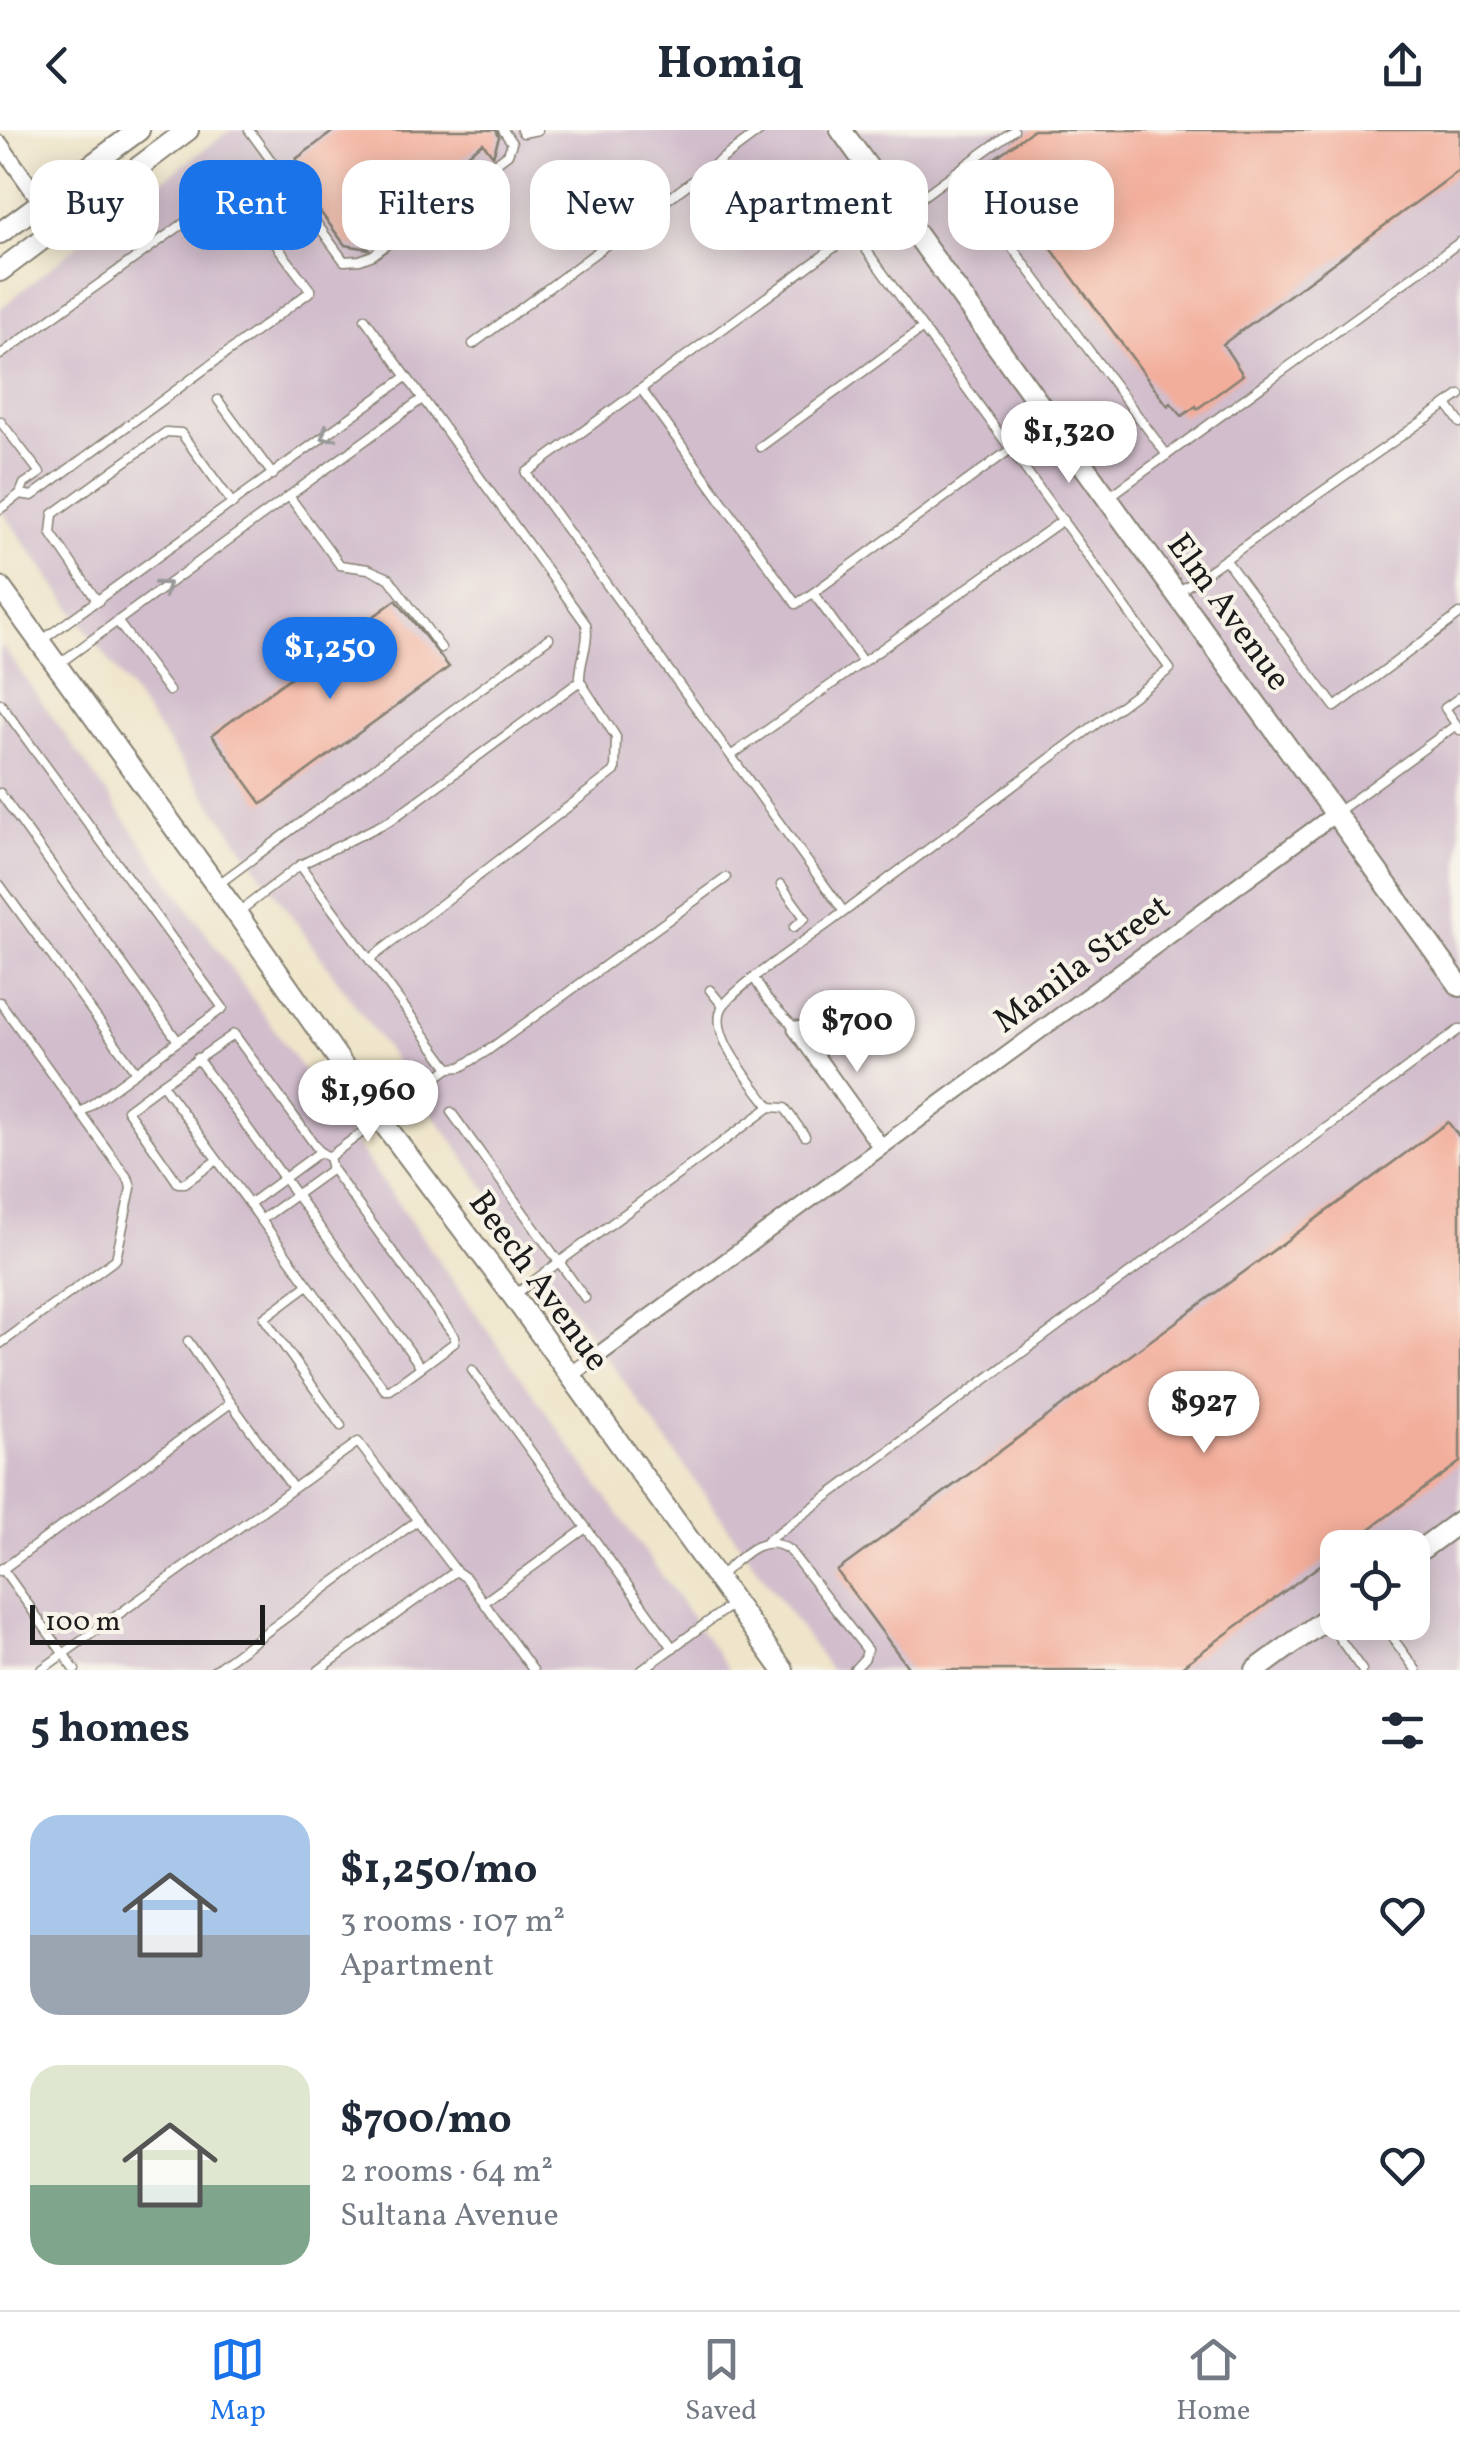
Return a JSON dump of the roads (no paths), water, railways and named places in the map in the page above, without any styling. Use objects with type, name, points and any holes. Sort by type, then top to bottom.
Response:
[{"type":"main road","points":[[99,160],[139,130]]},
{"type":"main road","points":[[0,271],[188,130]]},
{"type":"main road","name":"Elm Avenue","points":[[847,132],[866,160]]},
{"type":"main road","points":[[0,233],[30,211]]},
{"type":"main road","name":"Elm Avenue","points":[[928,250],[1460,986]]},
{"type":"main road","name":"Beech Avenue","points":[[0,588],[381,1120],[783,1670]]},
{"type":"main road","points":[[1430,1543],[1460,1521]]},
{"type":"main road","points":[[1256,1670],[1320,1624]]},
{"type":"street","points":[[0,144],[30,185]]},
{"type":"street","name":"Manila Street","points":[[571,1375],[1336,813]]},
{"type":"street","points":[[796,1029],[882,1146]]},
{"type":"lane","points":[[250,130],[344,261],[373,255],[508,154],[512,142],[503,130]]},
{"type":"lane","points":[[520,130],[538,130]]},
{"type":"lane","points":[[473,344],[761,130]]},
{"type":"lane","points":[[973,160],[1014,130]]},
{"type":"lane","points":[[0,356],[233,188],[311,291],[32,496],[20,494]]},
{"type":"lane","points":[[770,1106],[726,1047],[720,1017],[723,1006],[754,978],[844,912],[1170,669],[854,233],[526,473],[844,912]]},
{"type":"lane","points":[[1109,498],[1460,242]]},
{"type":"lane","points":[[1014,250],[1167,455]]},
{"type":"lane","points":[[365,319],[586,624],[587,646],[580,680],[616,737],[615,771],[370,959]]},
{"type":"lane","points":[[760,448],[923,328]]},
{"type":"lane","points":[[40,642],[406,377]]},
{"type":"lane","points":[[641,389],[796,604],[1010,448]]},
{"type":"lane","points":[[1177,593],[1460,396]]},
{"type":"lane","points":[[56,665],[422,399]]},
{"type":"lane","points":[[218,400],[272,475]]},
{"type":"lane","points":[[1447,404],[1460,423]]},
{"type":"lane","points":[[0,421],[40,473],[0,509]]},
{"type":"lane","points":[[98,602],[51,533],[52,514],[166,432],[181,433],[233,504]]},
{"type":"lane","points":[[289,496],[340,565],[368,569],[389,578],[441,648]]},
{"type":"lane","points":[[732,755],[1062,520]]},
{"type":"lane","points":[[1225,559],[1335,707],[1460,614]]},
{"type":"lane","points":[[813,592],[863,662]]},
{"type":"lane","points":[[117,621],[168,691]]},
{"type":"lane","points":[[216,886],[549,638]]},
{"type":"lane","points":[[236,914],[300,865],[391,820],[580,680]]},
{"type":"lane","points":[[1336,813],[1458,728],[1444,708],[1460,697]]},
{"type":"lane","points":[[0,702],[223,1008],[80,1113]]},
{"type":"lane","points":[[0,794],[178,1041]]},
{"type":"lane","points":[[300,865],[449,1068]]},
{"type":"lane","points":[[249,1204],[284,1178],[381,1120],[449,1068],[461,1068],[487,1051],[726,878]]},
{"type":"lane","points":[[0,885],[136,1072]]},
{"type":"lane","points":[[781,885],[805,918],[794,926]]},
{"type":"lane","points":[[754,978],[767,999],[796,1029]]},
{"type":"lane","points":[[710,990],[723,1006]]},
{"type":"lane","points":[[0,1002],[129,1180],[116,1259],[0,1344]]},
{"type":"lane","points":[[716,1578],[1460,1028]]},
{"type":"lane","points":[[162,1084],[385,1390],[454,1342],[324,1155],[233,1033],[197,1058],[162,1084],[127,1110],[181,1184],[217,1160]]},
{"type":"lane","points":[[197,1058],[421,1367]]},
{"type":"lane","points":[[513,1296],[770,1106],[785,1108],[804,1136]]},
{"type":"lane","points":[[451,1112],[585,1298]]},
{"type":"lane","points":[[261,1220],[332,1169]]},
{"type":"lane","points":[[308,1285],[264,1318],[341,1426]]},
{"type":"lane","points":[[188,1341],[293,1488]]},
{"type":"lane","points":[[472,1370],[673,1648]]},
{"type":"lane","points":[[75,1670],[1,1568],[231,1403]]},
{"type":"lane","points":[[41,1670],[358,1442],[533,1670]]},
{"type":"lane","points":[[215,1670],[418,1520]]},
{"type":"lane","points":[[484,1602],[586,1528]]},
{"type":"lane","points":[[767,1541],[778,1542],[789,1550],[866,1650],[865,1658],[854,1670]]},
{"type":"lane","points":[[319,1670],[456,1571]]},
{"type":"lane","points":[[642,1670],[734,1602]]},
{"type":"lane","points":[[1346,1640],[1362,1670]]},
{"type":"lane","points":[[1394,1640],[1416,1670]]}]
